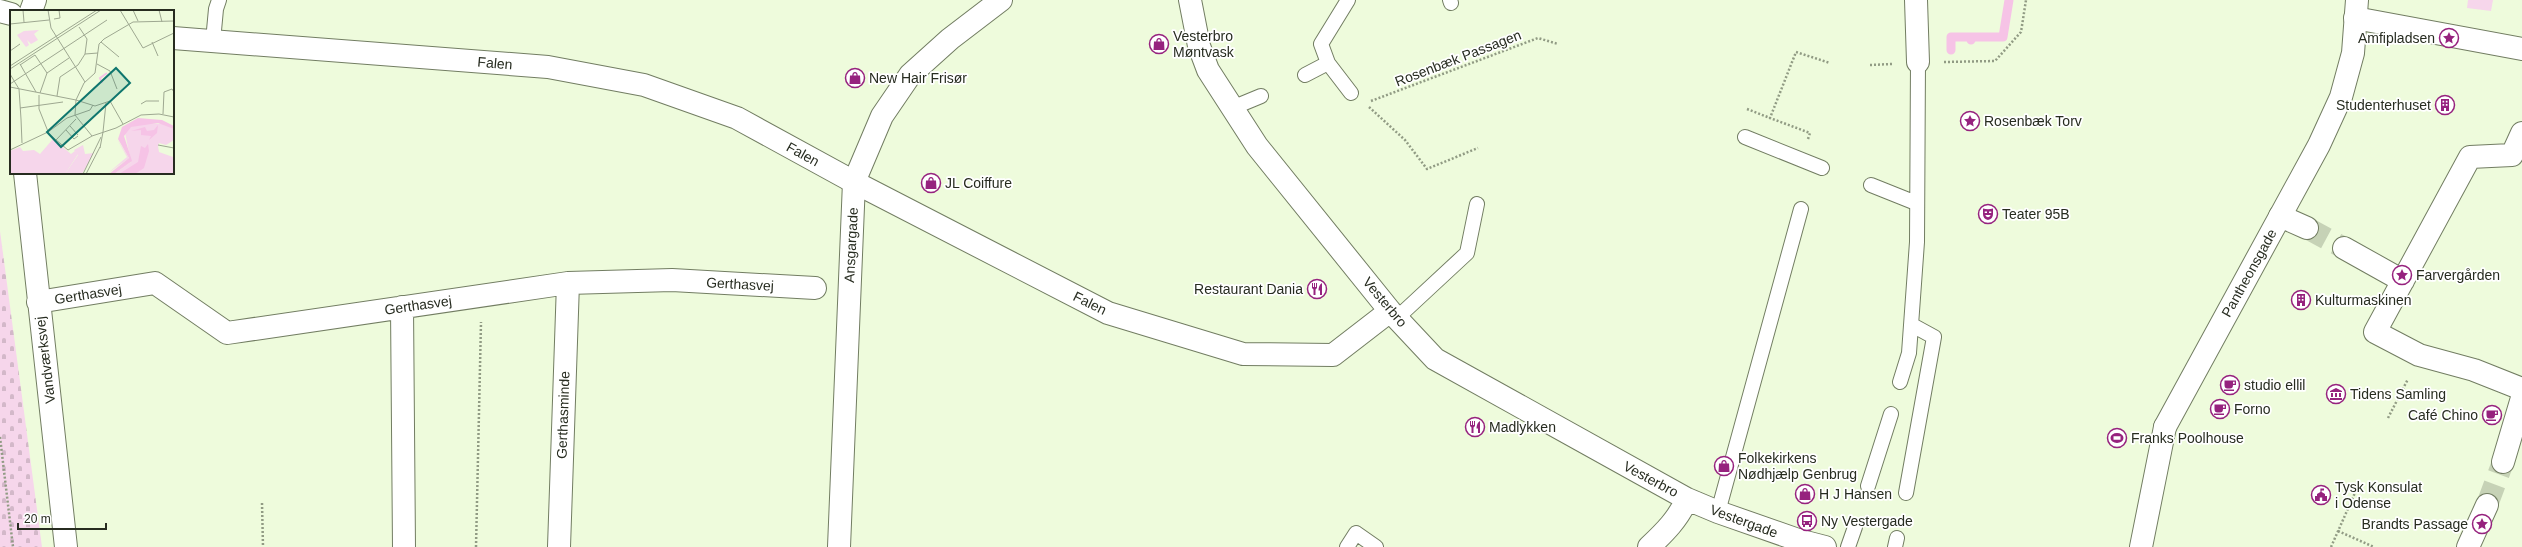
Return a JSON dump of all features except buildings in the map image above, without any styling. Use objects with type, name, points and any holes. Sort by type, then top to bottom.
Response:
[{"type":"street","points":[[31,10],[35,0]]},
{"type":"street","name":"Ansgargade","points":[[839,547],[854,182],[882,116],[910,75],[950,39],[1001,0]]},
{"type":"street","name":"Vesterbro","points":[[1190,0],[1199,46],[1208,70],[1257,146],[1394,314],[1435,359],[1687,498]]},
{"type":"street","points":[[1916,0],[1918,62]]},
{"type":"street","points":[[2356,9],[2522,49]]},
{"type":"street","name":"Pantheonsgade","points":[[2141,547],[2165,426],[2319,146],[2341,97],[2353,53],[2356,9]]},
{"type":"street","points":[[0,11],[10,14]]},
{"type":"street","name":"Falen","points":[[174,38],[548,67],[644,85],[737,118],[854,182],[1108,313],[1243,354],[1333,355],[1394,314]]},
{"type":"street","points":[[2522,133],[2512,155],[2470,157],[2375,332],[2419,355],[2474,370],[2522,388]]},
{"type":"street","name":"Vandværksvej","points":[[26,174],[38,302],[66,547]]},
{"type":"street","points":[[2280,216],[2307,228]]},
{"type":"street","points":[[2344,248],[2403,281]]},
{"type":"street","name":"Gerthasvej","points":[[38,302],[156,283],[227,333],[568,283],[672,280],[815,288]]},
{"type":"street","name":"Gerthasminde","points":[[559,547],[568,283]]},
{"type":"street","points":[[402,307],[404,547]]},
{"type":"street","points":[[2503,462],[2522,398]]},
{"type":"street","points":[[1649,547],[1671,527],[1681,513],[1687,498]]},
{"type":"street","name":"Vestergade","points":[[1687,498],[1798,544],[1826,547]]},
{"type":"street","points":[[2468,547],[2487,505]]},
{"type":"lane","points":[[213,41],[216,9],[220,0]]},
{"type":"lane","points":[[1348,0],[1321,44],[1328,63],[1352,93]]},
{"type":"lane","points":[[1900,382],[1909,353],[1917,242],[1916,203],[1918,62]]},
{"type":"lane","points":[[1305,75],[1328,63]]},
{"type":"lane","points":[[1232,108],[1262,96]]},
{"type":"lane","points":[[1745,137],[1822,168]]},
{"type":"lane","points":[[1871,185],[1916,203]]},
{"type":"lane","points":[[1394,314],[1467,253],[1477,204]]},
{"type":"lane","points":[[1718,512],[1801,209]]},
{"type":"lane","points":[[1906,492],[1934,337],[1912,326]]},
{"type":"lane","points":[[1868,486],[1875,470],[1890,414]]},
{"type":"lane","points":[[1848,547],[1855,527]]},
{"type":"lane","points":[[1347,547],[1356,533],[1376,547]]},
{"type":"path","points":[[1941,62],[1995,61],[2021,32],[2026,0]]},
{"type":"path","name":"Rosenbæk Passagen","points":[[1478,148],[1427,169],[1405,140],[1365,104],[1538,38],[1558,44]]},
{"type":"path","points":[[1770,118],[1796,52],[1830,63]]},
{"type":"path","points":[[1747,109],[1810,133],[1800,160]]},
{"type":"path","points":[[476,547],[481,296]]},
{"type":"path","points":[[2388,418],[2406,384]]},
{"type":"path","points":[[0,437],[13,547]]},
{"type":"path","points":[[2331,547],[2358,486]]},
{"type":"path","points":[[262,503],[263,547]]},
{"type":"path","points":[[2338,532],[2374,547]]},
{"type":"green space","points":[[2468,0],[2493,0],[2491,11],[2467,8]]},
{"type":"green space","points":[[0,231],[42,547],[0,547]]},
{"type":"waterway","points":[[1971,40],[1971,37],[2003,37],[2009,0]]},
{"type":"waterway","points":[[1951,50],[1951,37],[1971,37]]},
{"type":"tunnel","points":[[2307,228],[2344,248]]},
{"type":"tunnel","points":[[2487,505],[2503,462]]},
{"type":"place","name":"Amfipladsen","points":[[2449,38]]},
{"type":"place","name":"Vesterbro Møntvask","points":[[1159,44]]},
{"type":"place","name":"New Hair Frisør","points":[[855,78]]},
{"type":"place","name":"Studenterhuset","points":[[2445,105]]},
{"type":"place","name":"Rosenbæk Torv","points":[[1970,121]]},
{"type":"place","name":"JL Coiffure","points":[[931,183]]},
{"type":"place","name":"Teater 95B","points":[[1988,214]]},
{"type":"place","name":"Farvergården","points":[[2402,275]]},
{"type":"place","name":"Restaurant Dania","points":[[1317,289]]},
{"type":"place","name":"Kulturmaskinen","points":[[2301,300]]},
{"type":"place","name":"studio ellil","points":[[2230,385]]},
{"type":"place","name":"Tidens Samling","points":[[2336,394]]},
{"type":"place","name":"Forno","points":[[2220,409]]},
{"type":"place","name":"Café Chino","points":[[2492,415]]},
{"type":"place","name":"Madlykken","points":[[1475,427]]},
{"type":"place","name":"Franks Poolhouse","points":[[2117,438]]},
{"type":"place","name":"Folkekirkens Nødhjælp Genbrug","points":[[1724,466]]},
{"type":"place","name":"H J Hansen","points":[[1805,494]]},
{"type":"place","name":"Tysk Konsulat i Odense","points":[[2321,495]]},
{"type":"place","name":"Ny Vestergade","points":[[1807,521]]},
{"type":"place","name":"Brandts Passage","points":[[2482,524]]}]
